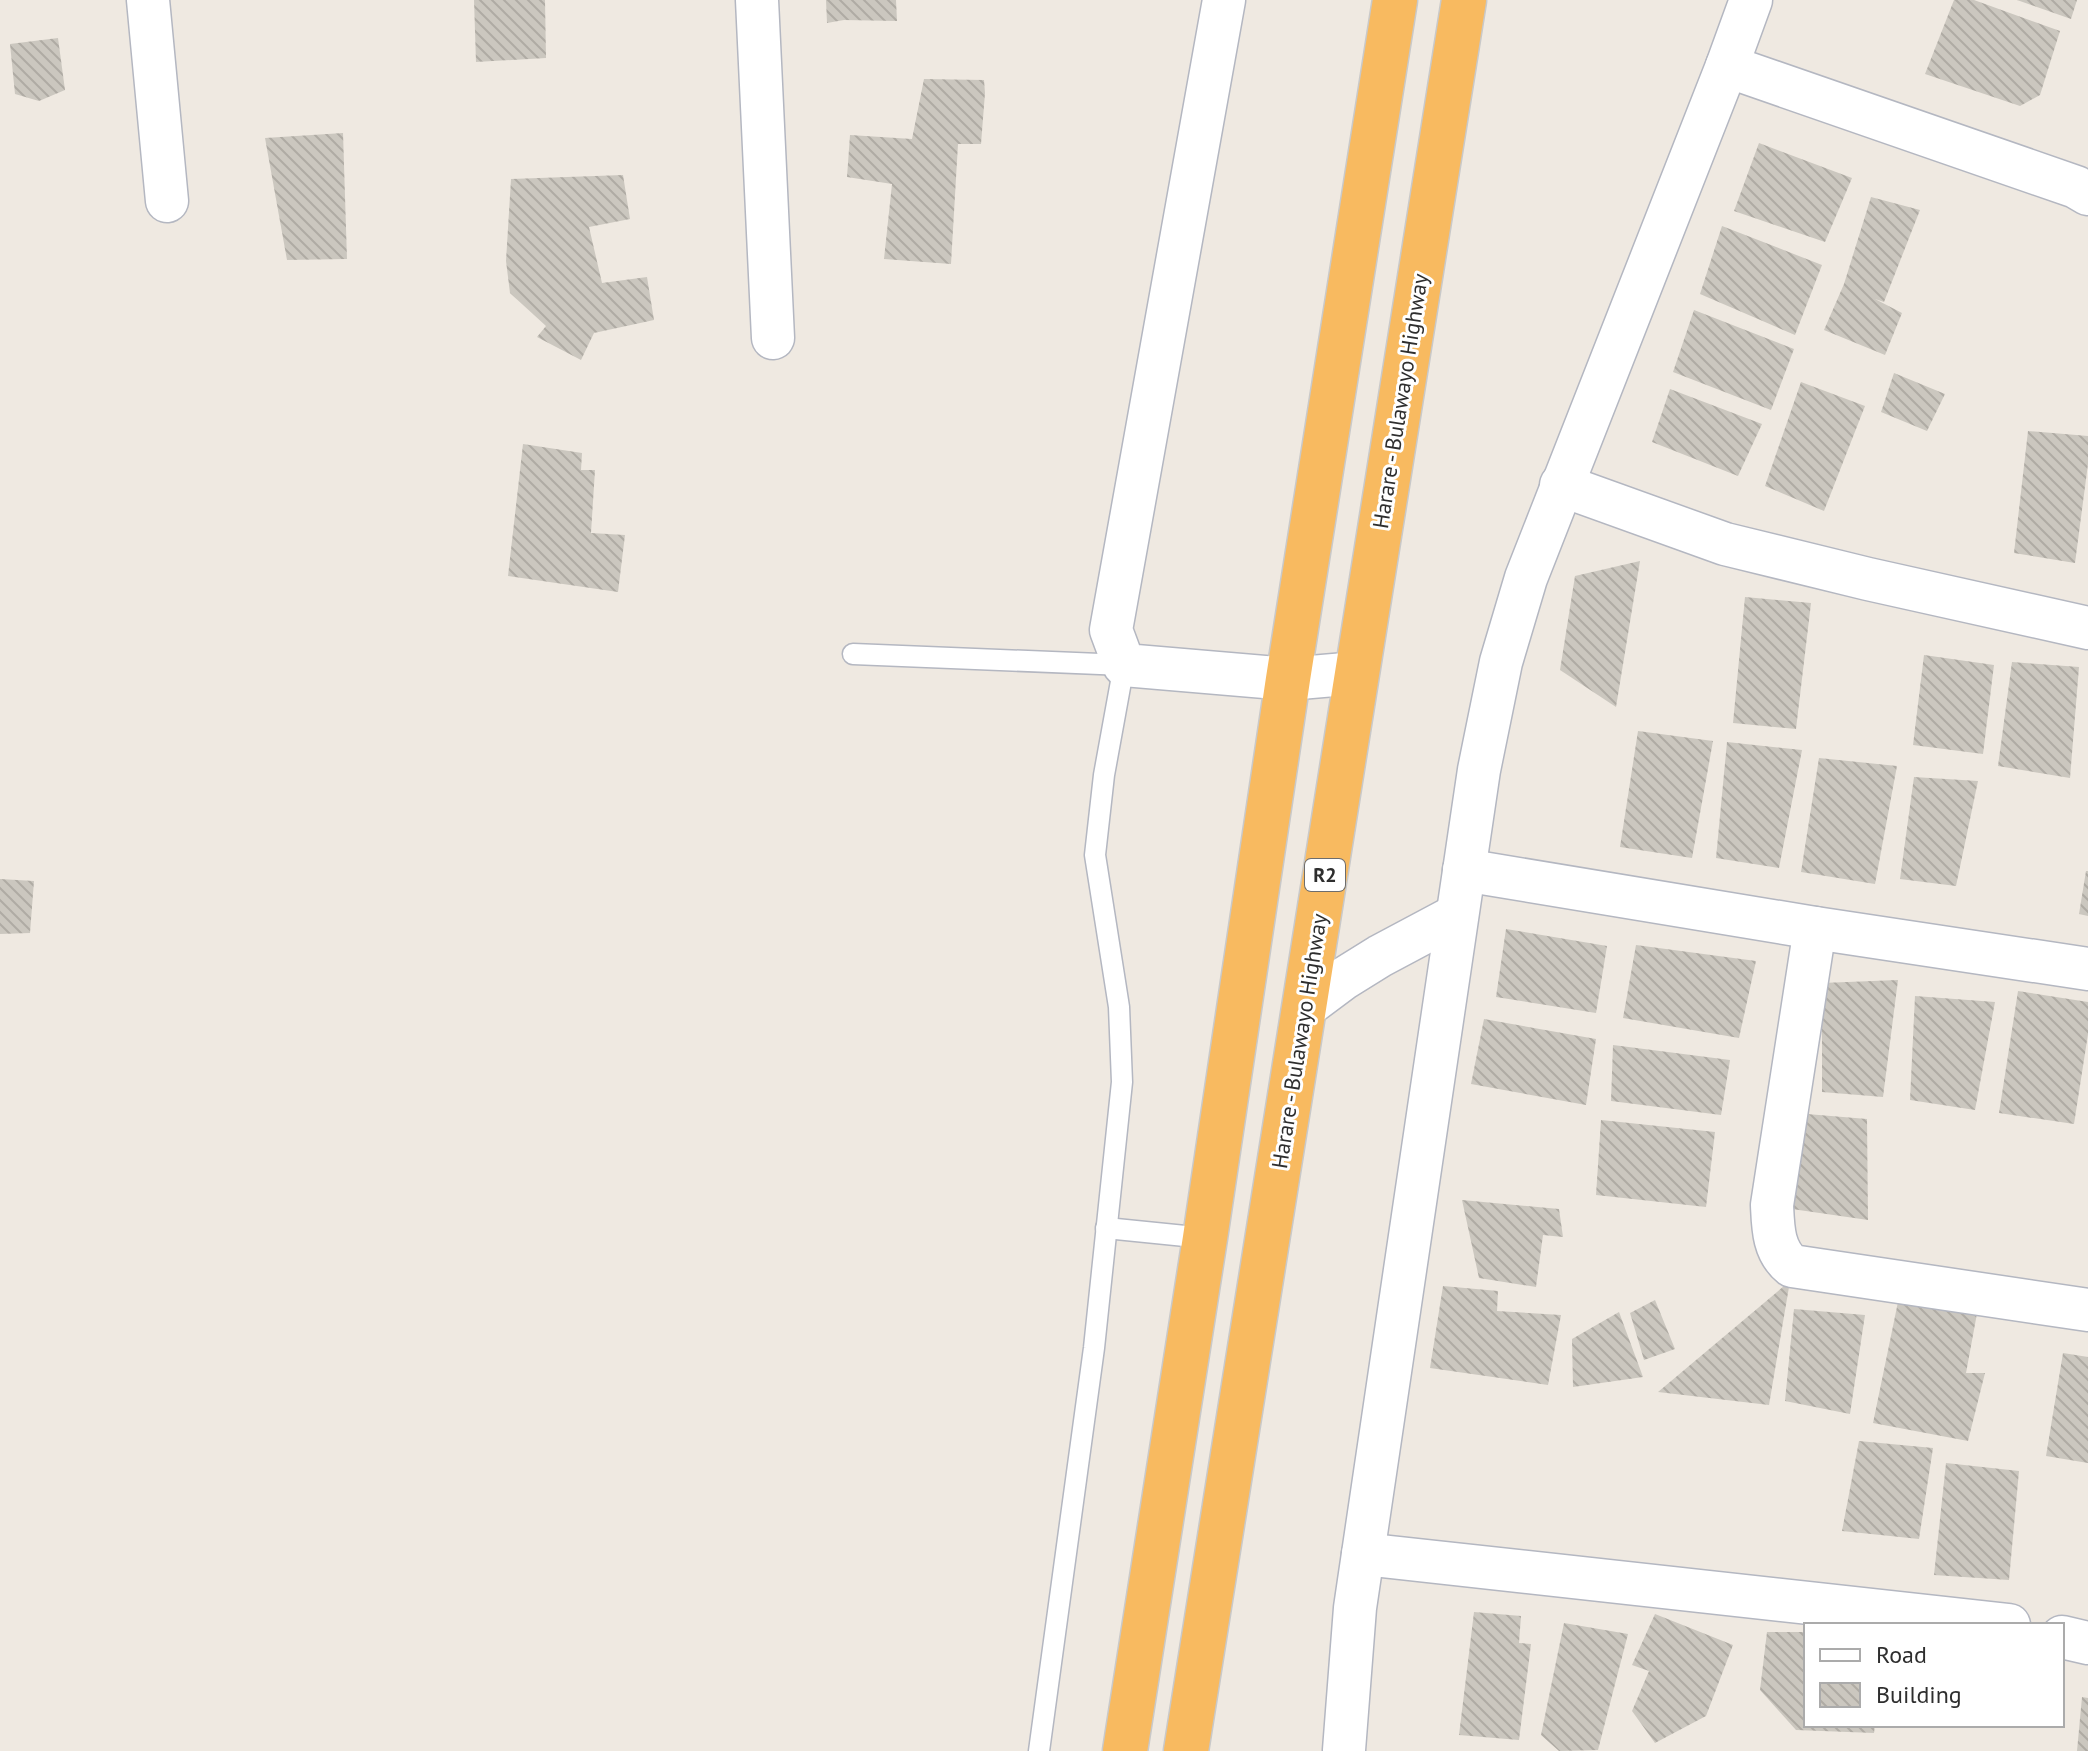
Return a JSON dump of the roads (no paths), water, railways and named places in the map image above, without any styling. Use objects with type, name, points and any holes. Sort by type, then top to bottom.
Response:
[{"type":"highway","points":[[1125,1751],[1395,0]]},
{"type":"highway","name":"Harare - Bulawayo Highway","points":[[1186,1751],[1464,0]]},
{"type":"street","points":[[148,0],[167,201]]},
{"type":"street","points":[[757,0],[773,338]]},
{"type":"street","points":[[1224,0],[1111,630],[1124,665],[1288,679],[1357,673]]},
{"type":"street","points":[[1344,1750],[1355,1608],[1479,770],[1501,662],[1526,578],[1561,485],[1751,0]]},
{"type":"street","points":[[1727,66],[2084,179]]},
{"type":"street","points":[[1561,485],[1725,544],[2088,628]]},
{"type":"street","points":[[1464,870],[2088,969]]},
{"type":"street","points":[[1304,1008],[1380,956],[1457,915]]},
{"type":"street","points":[[1815,928],[1772,1205],[1775,1236],[1781,1255],[1792,1266],[2088,1310]]},
{"type":"street","points":[[1363,1554],[1991,1623]]},
{"type":"street","points":[[2064,1637],[2088,1643]]},
{"type":"lane","points":[[853,654],[1124,665],[1104,775],[1095,855],[1119,1007],[1122,1082],[1094,1348],[1039,1751]]},
{"type":"lane","points":[[1106,1228],[1205,1238]]}]
